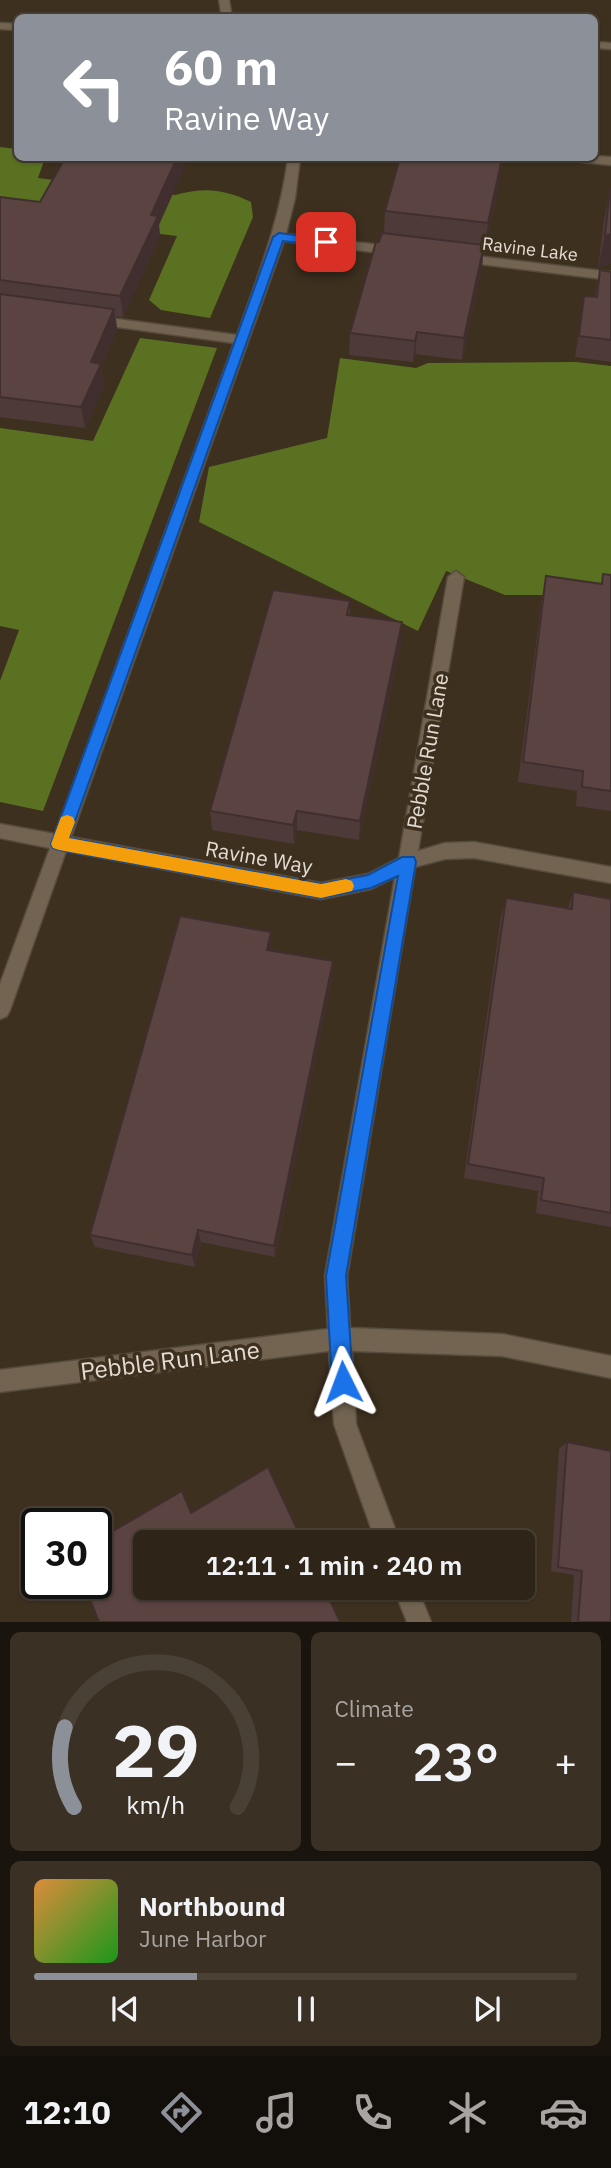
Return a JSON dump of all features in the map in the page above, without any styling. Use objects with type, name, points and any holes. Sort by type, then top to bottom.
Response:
[{"type":"street","points":[[0,1010],[279,237],[295,161]]},
{"type":"street","points":[[279,237],[404,251]]},
{"type":"street","name":"Ravine Lake","points":[[446,256],[611,276]]},
{"type":"street","points":[[79,318],[241,340]]},
{"type":"street","name":"Pebble Run Lane","points":[[384,1530],[345,1424],[336,1276],[456,577]]},
{"type":"street","name":"Ravine Way","points":[[0,831],[321,891],[371,881],[408,862],[445,851],[474,850],[611,875]]},
{"type":"street","name":"Pebble Run Lane","points":[[0,1381],[340,1339],[502,1345],[611,1367]]},
{"type":"street","points":[[410,1600],[419,1622]]},
{"type":"green space","points":[[0,147],[14,149],[14,161],[44,161],[38,178],[175,195],[195,191],[232,194],[251,202],[253,217],[210,318],[161,310],[149,300],[177,236],[0,215]]},
{"type":"green space","points":[[140,338],[217,348],[43,811],[0,802],[0,681],[19,630],[0,626],[0,428],[93,441]]},
{"type":"green space","points":[[340,358],[416,368],[428,363],[576,362],[611,366],[611,590],[586,595],[505,595],[446,571],[418,631],[199,522],[209,467],[327,438]]},
{"type":"building","points":[[63,161],[176,161],[151,215],[158,216],[120,296],[0,280],[0,197],[40,202]]},
{"type":"building","points":[[399,161],[501,161],[488,223],[385,211]]},
{"type":"building","points":[[610,189],[611,234],[605,236]]},
{"type":"building","points":[[382,233],[484,245],[464,338],[417,332],[415,341],[350,333],[376,242],[379,242]]},
{"type":"building","points":[[600,270],[611,272],[611,340],[579,336],[584,296],[597,297]]},
{"type":"building","points":[[0,294],[114,309],[91,362],[101,364],[81,407],[0,397]]},
{"type":"building","points":[[603,574],[611,575],[611,791],[582,787],[583,771],[523,762],[546,576],[602,584]]},
{"type":"building","points":[[273,590],[350,601],[347,615],[402,622],[360,821],[297,811],[293,825],[210,811]]},
{"type":"building","points":[[573,892],[611,899],[611,1213],[541,1200],[544,1178],[468,1164],[506,898],[572,909]]},
{"type":"building","points":[[180,916],[271,932],[267,950],[333,961],[274,1246],[198,1230],[192,1255],[90,1235]]},
{"type":"building","points":[[567,1442],[611,1451],[611,1622],[578,1622],[582,1571],[558,1567]]},
{"type":"building","points":[[268,1467],[297,1530],[133,1530],[133,1600],[330,1600],[340,1622],[99,1622],[90,1599],[112,1599],[112,1532],[182,1491],[191,1513]]},
{"type":"slow traffic","points":[[67,822],[59,844],[321,891],[346,886]]},
{"type":"route","points":[[326,242],[279,237],[59,844],[321,891],[371,881],[408,862],[336,1276],[343,1382]]}]
